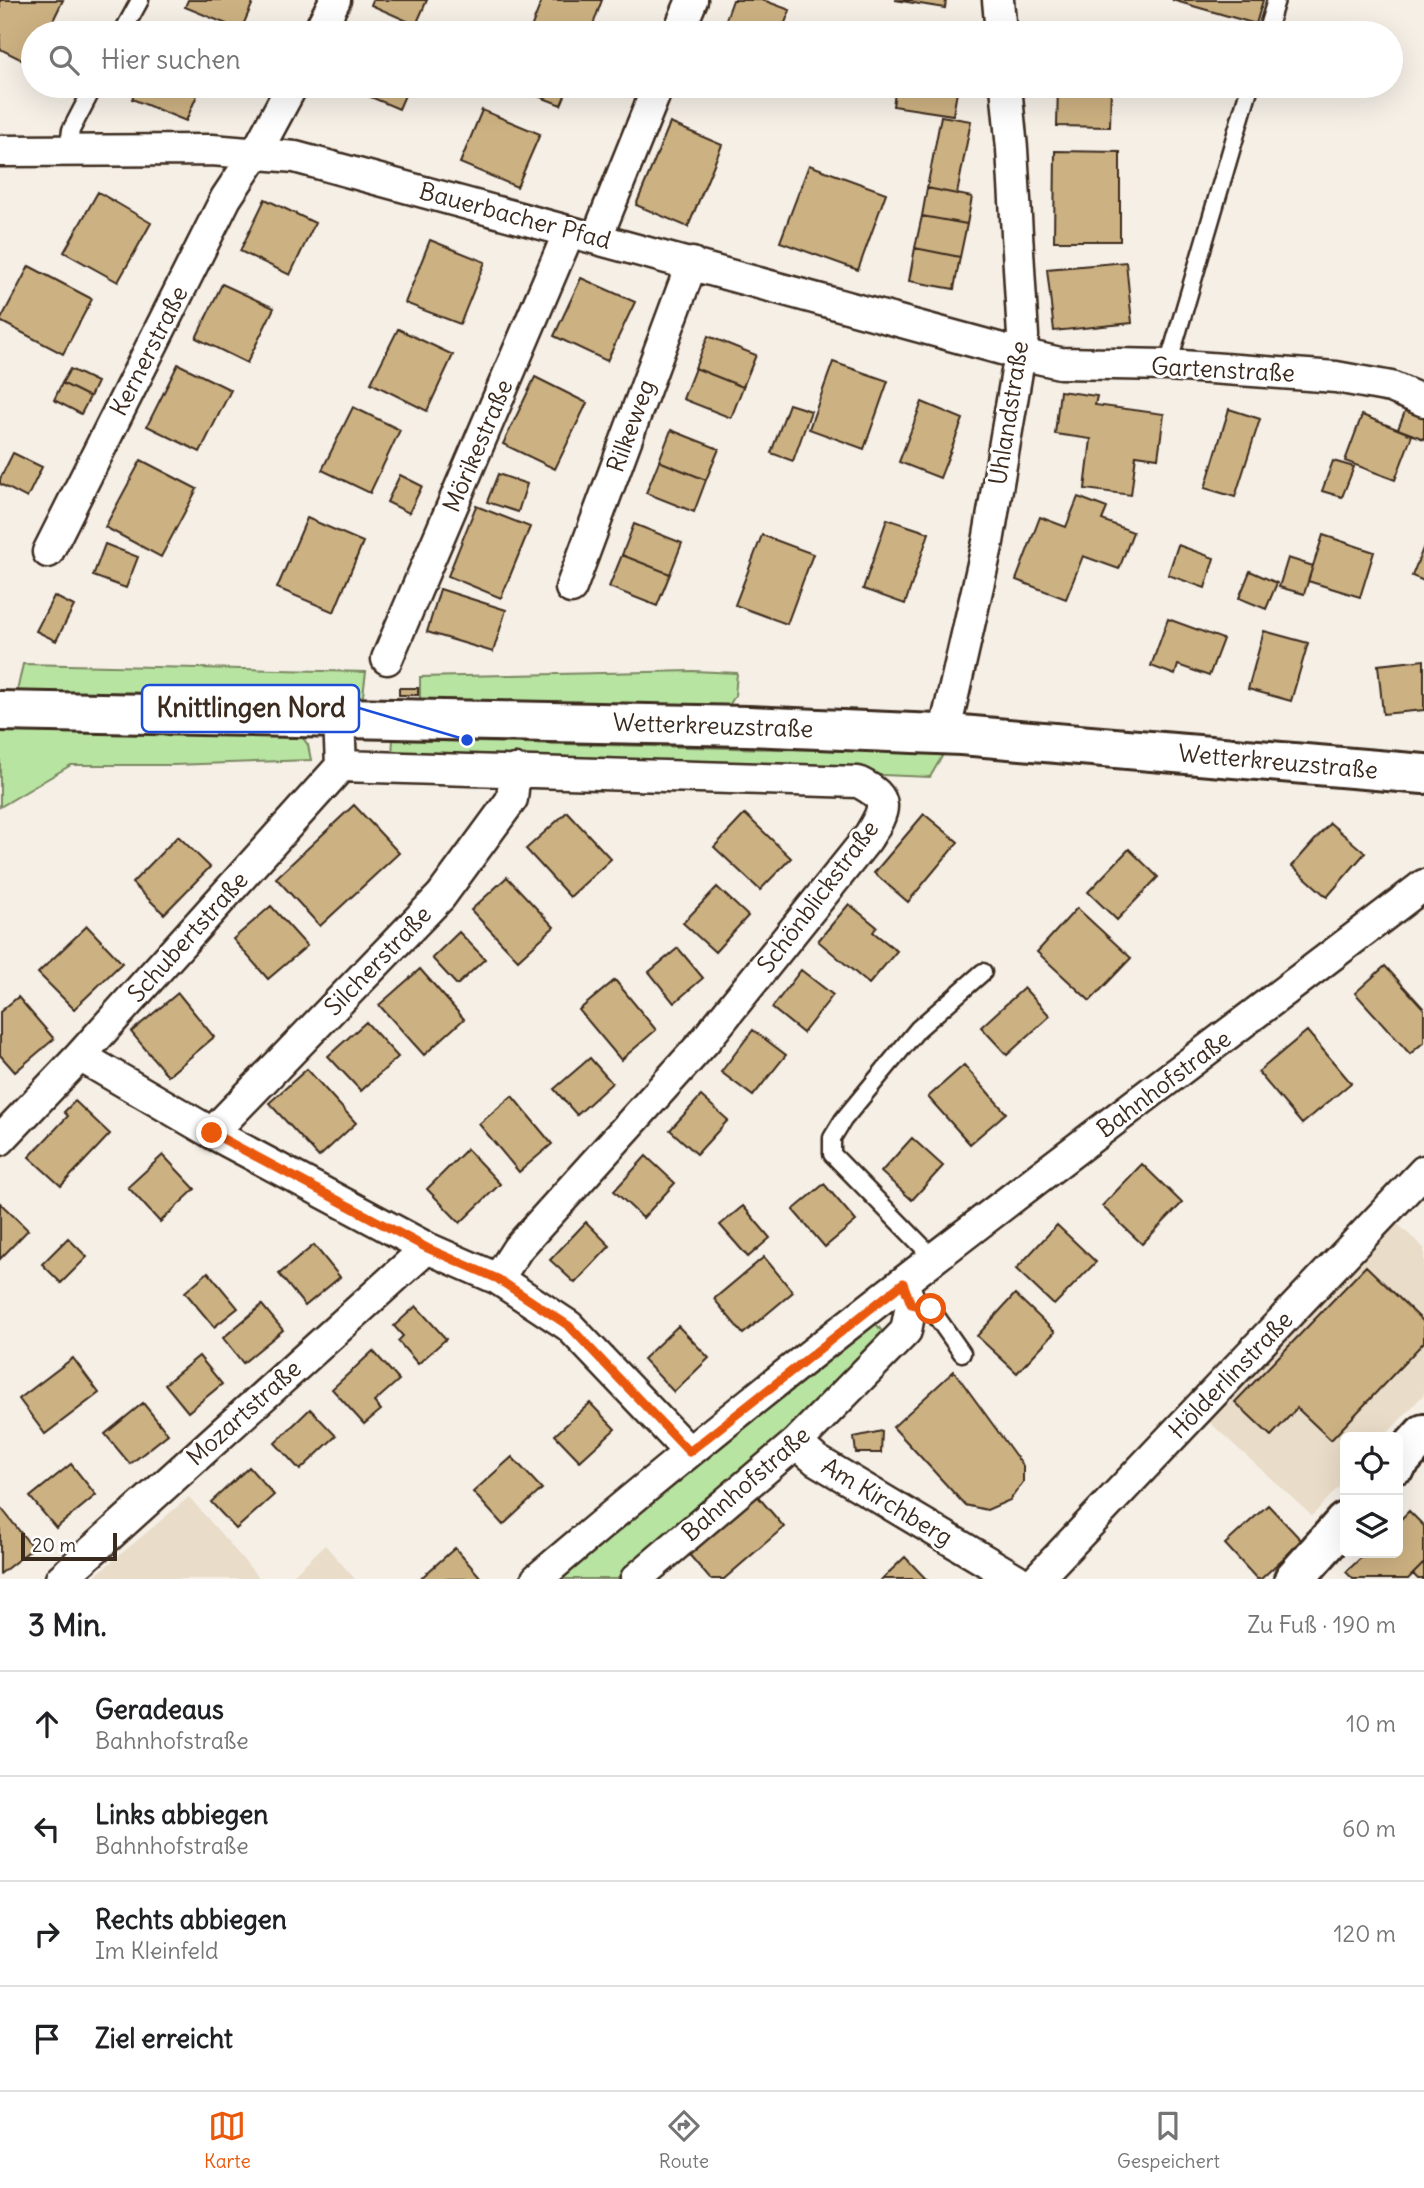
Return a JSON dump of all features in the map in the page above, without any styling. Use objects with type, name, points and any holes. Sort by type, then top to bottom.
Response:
[{"type":"main road","name":"Wetterkreuzstraße","points":[[0,711],[748,726],[944,735],[1424,774]]},
{"type":"main road","points":[[1403,1457],[1424,1434]]},
{"type":"main road","points":[[1294,1579],[1340,1528]]},
{"type":"street","points":[[324,21],[335,0]]},
{"type":"street","points":[[683,21],[692,0]]},
{"type":"street","points":[[998,0],[1000,21]]},
{"type":"street","name":"Kernerstraße","points":[[48,552],[226,198],[256,153],[286,98]]},
{"type":"street","name":"Mörikestraße","points":[[387,659],[583,235],[651,98]]},
{"type":"street","name":"Uhlandstraße","points":[[944,735],[988,542],[1023,336],[1007,98]]},
{"type":"street","name":"Bauerbacher Pfad","points":[[0,151],[212,150],[295,157],[1020,354]]},
{"type":"street","name":"Rilkeweg","points":[[571,588],[692,263]]},
{"type":"street","name":"Gartenstraße","points":[[1020,354],[1060,363],[1168,365],[1336,377],[1391,387],[1424,401]]},
{"type":"street","points":[[339,718],[341,766]]},
{"type":"street","name":"Schönblickstraße","points":[[341,766],[858,782],[876,791],[883,803],[880,818],[867,839],[704,1042],[518,1248],[498,1279]]},
{"type":"street","name":"Schubertstraße","points":[[0,1140],[80,1056],[341,766]]},
{"type":"street","name":"Silcherstraße","points":[[212,1133],[441,896],[512,799],[515,770]]},
{"type":"street","name":"Bahnhofstraße","points":[[537,1579],[689,1452],[907,1294],[932,1261],[1424,885]]},
{"type":"street","points":[[80,1056],[212,1133],[427,1248],[498,1279],[569,1326],[689,1452]]},
{"type":"street","name":"Hölderlinstraße","points":[[1037,1579],[1424,1171]]},
{"type":"street","name":"Mozartstraße","points":[[61,1579],[427,1248]]},
{"type":"street","name":"Bahnhofstraße","points":[[636,1579],[796,1443],[906,1331],[907,1294]]},
{"type":"street","name":"Am Kirchberg","points":[[796,1443],[816,1460],[1016,1579]]},
{"type":"lane","points":[[129,21],[140,0]]},
{"type":"lane","points":[[1270,21],[1276,0]]},
{"type":"lane","points":[[68,152],[71,130],[88,98]]},
{"type":"lane","points":[[1168,365],[1246,98]]},
{"type":"lane","points":[[932,1261],[922,1246],[832,1154],[832,1138],[843,1120],[918,1029],[983,972]]},
{"type":"lane","points":[[907,1294],[931,1309],[962,1353]]},
{"type":"shaded area","points":[[1391,1218],[1424,1248],[1424,1394],[1389,1432],[1340,1432],[1340,1485],[1312,1516],[1206,1419]]},
{"type":"shaded area","points":[[189,1497],[260,1579],[91,1579]]},
{"type":"shaded area","points":[[325,1545],[355,1579],[289,1579]]},
{"type":"green space","points":[[23,664],[366,672],[362,703],[16,696]]},
{"type":"green space","points":[[693,671],[737,673],[735,696],[728,707],[420,700],[420,677]]},
{"type":"green space","points":[[0,728],[299,733],[308,745],[311,760],[173,765],[71,765],[0,807]]},
{"type":"green space","points":[[393,740],[944,753],[930,777],[392,755]]},
{"type":"green space","points":[[876,1324],[887,1337],[795,1428],[617,1579],[558,1579],[596,1546]]},
{"type":"building","points":[[0,0],[63,0],[53,21],[21,21],[21,60],[0,49]]},
{"type":"building","points":[[188,0],[254,0],[245,21],[219,21],[185,7]]},
{"type":"building","points":[[373,0],[427,0],[418,21],[407,21],[371,5]]},
{"type":"building","points":[[542,0],[602,0],[594,21],[534,21]]},
{"type":"building","points":[[733,0],[763,0],[790,10],[786,21],[725,21]]},
{"type":"building","points":[[895,0],[946,0],[945,8]]},
{"type":"building","points":[[1172,0],[1263,0],[1257,21],[1246,21]]},
{"type":"building","points":[[132,98],[196,98],[186,121]]},
{"type":"building","points":[[373,98],[404,98],[399,109]]},
{"type":"building","points":[[543,98],[564,98],[561,105]]},
{"type":"building","points":[[894,98],[956,98],[953,115],[893,106]]},
{"type":"building","points":[[1058,98],[1111,98],[1110,127],[1057,126]]},
{"type":"building","points":[[482,110],[540,134],[517,187],[460,163]]},
{"type":"building","points":[[941,116],[971,121],[957,194],[927,188]]},
{"type":"building","points":[[670,123],[722,145],[688,227],[636,205]]},
{"type":"building","points":[[1055,151],[1120,152],[1120,241],[1054,241]]},
{"type":"building","points":[[809,165],[886,193],[858,270],[780,242]]},
{"type":"building","points":[[927,188],[972,197],[967,224],[922,216]]},
{"type":"building","points":[[98,192],[151,223],[118,282],[64,252]]},
{"type":"building","points":[[265,199],[315,223],[290,275],[240,251]]},
{"type":"building","points":[[922,216],[967,224],[960,257],[915,248]]},
{"type":"building","points":[[430,240],[485,262],[460,324],[405,303]]},
{"type":"building","points":[[915,248],[960,257],[954,289],[909,281]]},
{"type":"building","points":[[1126,262],[1132,323],[1054,331],[1047,269]]},
{"type":"building","points":[[29,266],[92,299],[63,354],[0,321]]},
{"type":"building","points":[[581,278],[635,302],[607,361],[554,336]]},
{"type":"building","points":[[222,284],[274,308],[247,363],[196,338]]},
{"type":"building","points":[[398,329],[453,355],[427,411],[371,383]]},
{"type":"building","points":[[708,336],[756,355],[743,387],[695,368]]},
{"type":"building","points":[[833,362],[888,381],[864,449],[809,429]]},
{"type":"building","points":[[178,364],[231,390],[200,452],[147,426]]},
{"type":"building","points":[[695,368],[743,387],[731,418],[683,399]]},
{"type":"building","points":[[70,369],[97,382],[90,397],[62,383]]},
{"type":"building","points":[[535,377],[587,403],[555,469],[503,444]]},
{"type":"building","points":[[62,383],[90,397],[81,414],[54,400]]},
{"type":"building","points":[[1060,391],[1097,396],[1095,405],[1164,414],[1158,458],[1136,455],[1131,495],[1085,489],[1091,439],[1055,434]]},
{"type":"building","points":[[922,402],[963,419],[940,478],[899,462]]},
{"type":"building","points":[[789,404],[811,411],[793,461],[771,453]]},
{"type":"building","points":[[353,407],[400,430],[370,493],[322,470]]},
{"type":"building","points":[[1229,409],[1260,419],[1235,497],[1205,488]]},
{"type":"building","points":[[1406,409],[1424,416],[1424,439],[1398,429]]},
{"type":"building","points":[[1362,415],[1412,435],[1395,480],[1345,461]]},
{"type":"building","points":[[671,430],[719,449],[706,480],[659,461]]},
{"type":"building","points":[[13,453],[42,467],[27,498],[0,484]]},
{"type":"building","points":[[141,460],[197,489],[161,557],[105,527]]},
{"type":"building","points":[[659,461],[706,480],[694,512],[646,493]]},
{"type":"building","points":[[1333,461],[1354,467],[1342,497],[1322,491]]},
{"type":"building","points":[[498,474],[527,484],[518,512],[487,502]]},
{"type":"building","points":[[400,475],[422,486],[409,513],[387,502]]},
{"type":"building","points":[[1078,497],[1107,508],[1102,520],[1133,532],[1119,569],[1083,556],[1066,599],[1016,580],[1040,517],[1066,527]]},
{"type":"building","points":[[476,506],[530,527],[501,598],[448,576]]},
{"type":"building","points":[[307,518],[363,542],[334,612],[277,588]]},
{"type":"building","points":[[887,519],[929,533],[905,604],[863,589]]},
{"type":"building","points":[[634,524],[682,543],[670,574],[622,555]]},
{"type":"building","points":[[762,535],[813,554],[787,624],[735,605]]},
{"type":"building","points":[[1323,535],[1374,552],[1360,597],[1308,581]]},
{"type":"building","points":[[105,544],[138,557],[126,588],[93,576]]},
{"type":"building","points":[[1178,545],[1214,558],[1205,588],[1168,575]]},
{"type":"building","points":[[1424,546],[1424,581],[1412,576]]},
{"type":"building","points":[[622,555],[670,574],[657,606],[609,587]]},
{"type":"building","points":[[1288,558],[1313,566],[1304,594],[1279,587]]},
{"type":"building","points":[[1250,571],[1277,583],[1266,609],[1239,598]]},
{"type":"building","points":[[440,589],[506,610],[493,652],[427,632]]},
{"type":"building","points":[[54,596],[74,606],[56,641],[36,631]]},
{"type":"building","points":[[1168,619],[1223,639],[1209,676],[1178,665],[1175,675],[1151,666]]},
{"type":"building","points":[[1264,631],[1308,643],[1291,701],[1248,689]]},
{"type":"building","points":[[1424,660],[1424,710],[1383,714],[1378,665]]},
{"type":"building","points":[[399,688],[418,688],[418,695],[399,695]]},
{"type":"building","points":[[354,805],[399,853],[320,926],[276,878]]},
{"type":"building","points":[[567,812],[611,859],[570,897],[526,849]]},
{"type":"building","points":[[745,814],[791,858],[760,890],[714,847]]},
{"type":"building","points":[[924,814],[958,842],[908,902],[874,873]]},
{"type":"building","points":[[1330,823],[1365,853],[1327,897],[1292,866]]},
{"type":"building","points":[[178,836],[210,867],[164,914],[132,883]]},
{"type":"building","points":[[1129,849],[1158,877],[1117,920],[1088,892]]},
{"type":"building","points":[[507,877],[554,927],[518,960],[471,910]]},
{"type":"building","points":[[717,887],[748,916],[715,952],[683,923]]},
{"type":"building","points":[[849,904],[877,927],[873,932],[897,951],[869,984],[818,941]]},
{"type":"building","points":[[271,906],[307,946],[268,979],[233,939]]},
{"type":"building","points":[[1077,908],[1131,958],[1090,1001],[1037,952]]},
{"type":"building","points":[[87,926],[122,963],[74,1009],[38,973]]},
{"type":"building","points":[[459,932],[485,959],[457,985],[432,958]]},
{"type":"building","points":[[678,948],[703,978],[674,1003],[649,972]]},
{"type":"building","points":[[1385,966],[1424,1009],[1424,1042],[1410,1054],[1355,993]]},
{"type":"building","points":[[420,969],[464,1019],[424,1055],[379,1005]]},
{"type":"building","points":[[801,970],[833,995],[803,1033],[772,1008]]},
{"type":"building","points":[[615,980],[656,1030],[621,1060],[579,1010]]},
{"type":"building","points":[[1024,988],[1050,1016],[1007,1055],[981,1027]]},
{"type":"building","points":[[178,993],[214,1037],[168,1076],[131,1032]]},
{"type":"building","points":[[18,997],[54,1039],[15,1072],[0,1055],[0,1012]]},
{"type":"building","points":[[366,1022],[398,1057],[361,1091],[328,1056]]},
{"type":"building","points":[[753,1030],[786,1055],[753,1096],[721,1072]]},
{"type":"building","points":[[1307,1031],[1351,1083],[1302,1124],[1258,1072]]},
{"type":"building","points":[[590,1058],[612,1083],[577,1115],[554,1089]]},
{"type":"building","points":[[964,1065],[1006,1113],[970,1144],[928,1097]]},
{"type":"building","points":[[307,1069],[356,1123],[319,1157],[269,1103]]},
{"type":"building","points":[[512,1096],[552,1144],[519,1172],[479,1124]]},
{"type":"building","points":[[701,1096],[728,1120],[697,1154],[670,1130]]},
{"type":"building","points":[[75,1101],[110,1134],[61,1186],[29,1157],[68,1116],[64,1112]]},
{"type":"building","points":[[912,1138],[943,1166],[912,1200],[881,1172]]},
{"type":"building","points":[[467,1149],[500,1184],[460,1223],[427,1189]]},
{"type":"building","points":[[163,1155],[195,1189],[160,1222],[128,1187]]},
{"type":"building","points":[[646,1156],[675,1183],[643,1218],[614,1191]]},
{"type":"building","points":[[1142,1164],[1182,1203],[1142,1244],[1102,1206]]},
{"type":"building","points":[[824,1184],[856,1221],[825,1247],[793,1210]]},
{"type":"building","points":[[0,1203],[28,1230],[0,1259]]},
{"type":"building","points":[[743,1206],[770,1238],[748,1257],[720,1225]]},
{"type":"building","points":[[586,1222],[610,1246],[575,1283],[550,1260]]},
{"type":"building","points":[[1057,1225],[1096,1262],[1054,1305],[1016,1269]]},
{"type":"building","points":[[68,1238],[87,1257],[61,1283],[42,1264]]},
{"type":"building","points":[[314,1245],[340,1277],[305,1306],[279,1274]]},
{"type":"building","points":[[764,1257],[793,1292],[743,1334],[714,1299]]},
{"type":"building","points":[[1366,1266],[1424,1322],[1424,1342],[1331,1440],[1297,1408],[1271,1436],[1235,1402]]},
{"type":"building","points":[[208,1272],[238,1308],[214,1327],[185,1292]]},
{"type":"building","points":[[1015,1294],[1055,1332],[1017,1373],[977,1336]]},
{"type":"building","points":[[262,1305],[283,1330],[243,1363],[223,1338]]},
{"type":"building","points":[[416,1306],[446,1339],[418,1364],[398,1341],[403,1336],[394,1326]]},
{"type":"building","points":[[678,1326],[709,1358],[674,1392],[643,1359]]},
{"type":"building","points":[[373,1351],[399,1380],[374,1402],[381,1410],[364,1424],[332,1389]]},
{"type":"building","points":[[199,1356],[222,1384],[188,1412],[165,1384]]},
{"type":"building","points":[[73,1358],[99,1393],[45,1434],[19,1399]]},
{"type":"building","points":[[954,1371],[1023,1466],[1023,1482],[1010,1500],[987,1510],[965,1505],[893,1427]]},
{"type":"building","points":[[143,1403],[168,1434],[130,1464],[105,1434]]},
{"type":"building","points":[[590,1403],[615,1429],[580,1461],[555,1435]]},
{"type":"building","points":[[310,1409],[336,1436],[300,1470],[275,1443]]},
{"type":"building","points":[[882,1431],[881,1453],[856,1453],[854,1437]]},
{"type":"building","points":[[512,1457],[542,1489],[503,1525],[473,1492]]},
{"type":"building","points":[[71,1464],[96,1495],[56,1528],[30,1497]]},
{"type":"building","points":[[249,1467],[274,1495],[236,1529],[211,1502]]},
{"type":"building","points":[[755,1493],[784,1527],[724,1579],[710,1579],[687,1552]]},
{"type":"building","points":[[1268,1505],[1302,1541],[1261,1579],[1257,1579],[1225,1544]]},
{"type":"building","points":[[2,1509],[33,1548],[0,1574],[0,1511]]},
{"type":"building","points":[[1409,1511],[1424,1526],[1424,1563],[1408,1579],[1353,1579],[1346,1572],[1361,1558],[1403,1558],[1403,1517]]},
{"type":"building","points":[[455,1548],[482,1579],[420,1579]]},
{"type":"building","points":[[905,1557],[926,1579],[882,1579]]},
{"type":"building","points":[[1424,1563],[1424,1579],[1418,1579],[1413,1574]]},
{"type":"place","name":"Knittlingen Nord","points":[[467,740]]},
{"type":"route","points":[[212,1133],[427,1248],[498,1279],[569,1326],[689,1452],[903,1283],[911,1304],[931,1309]]}]
